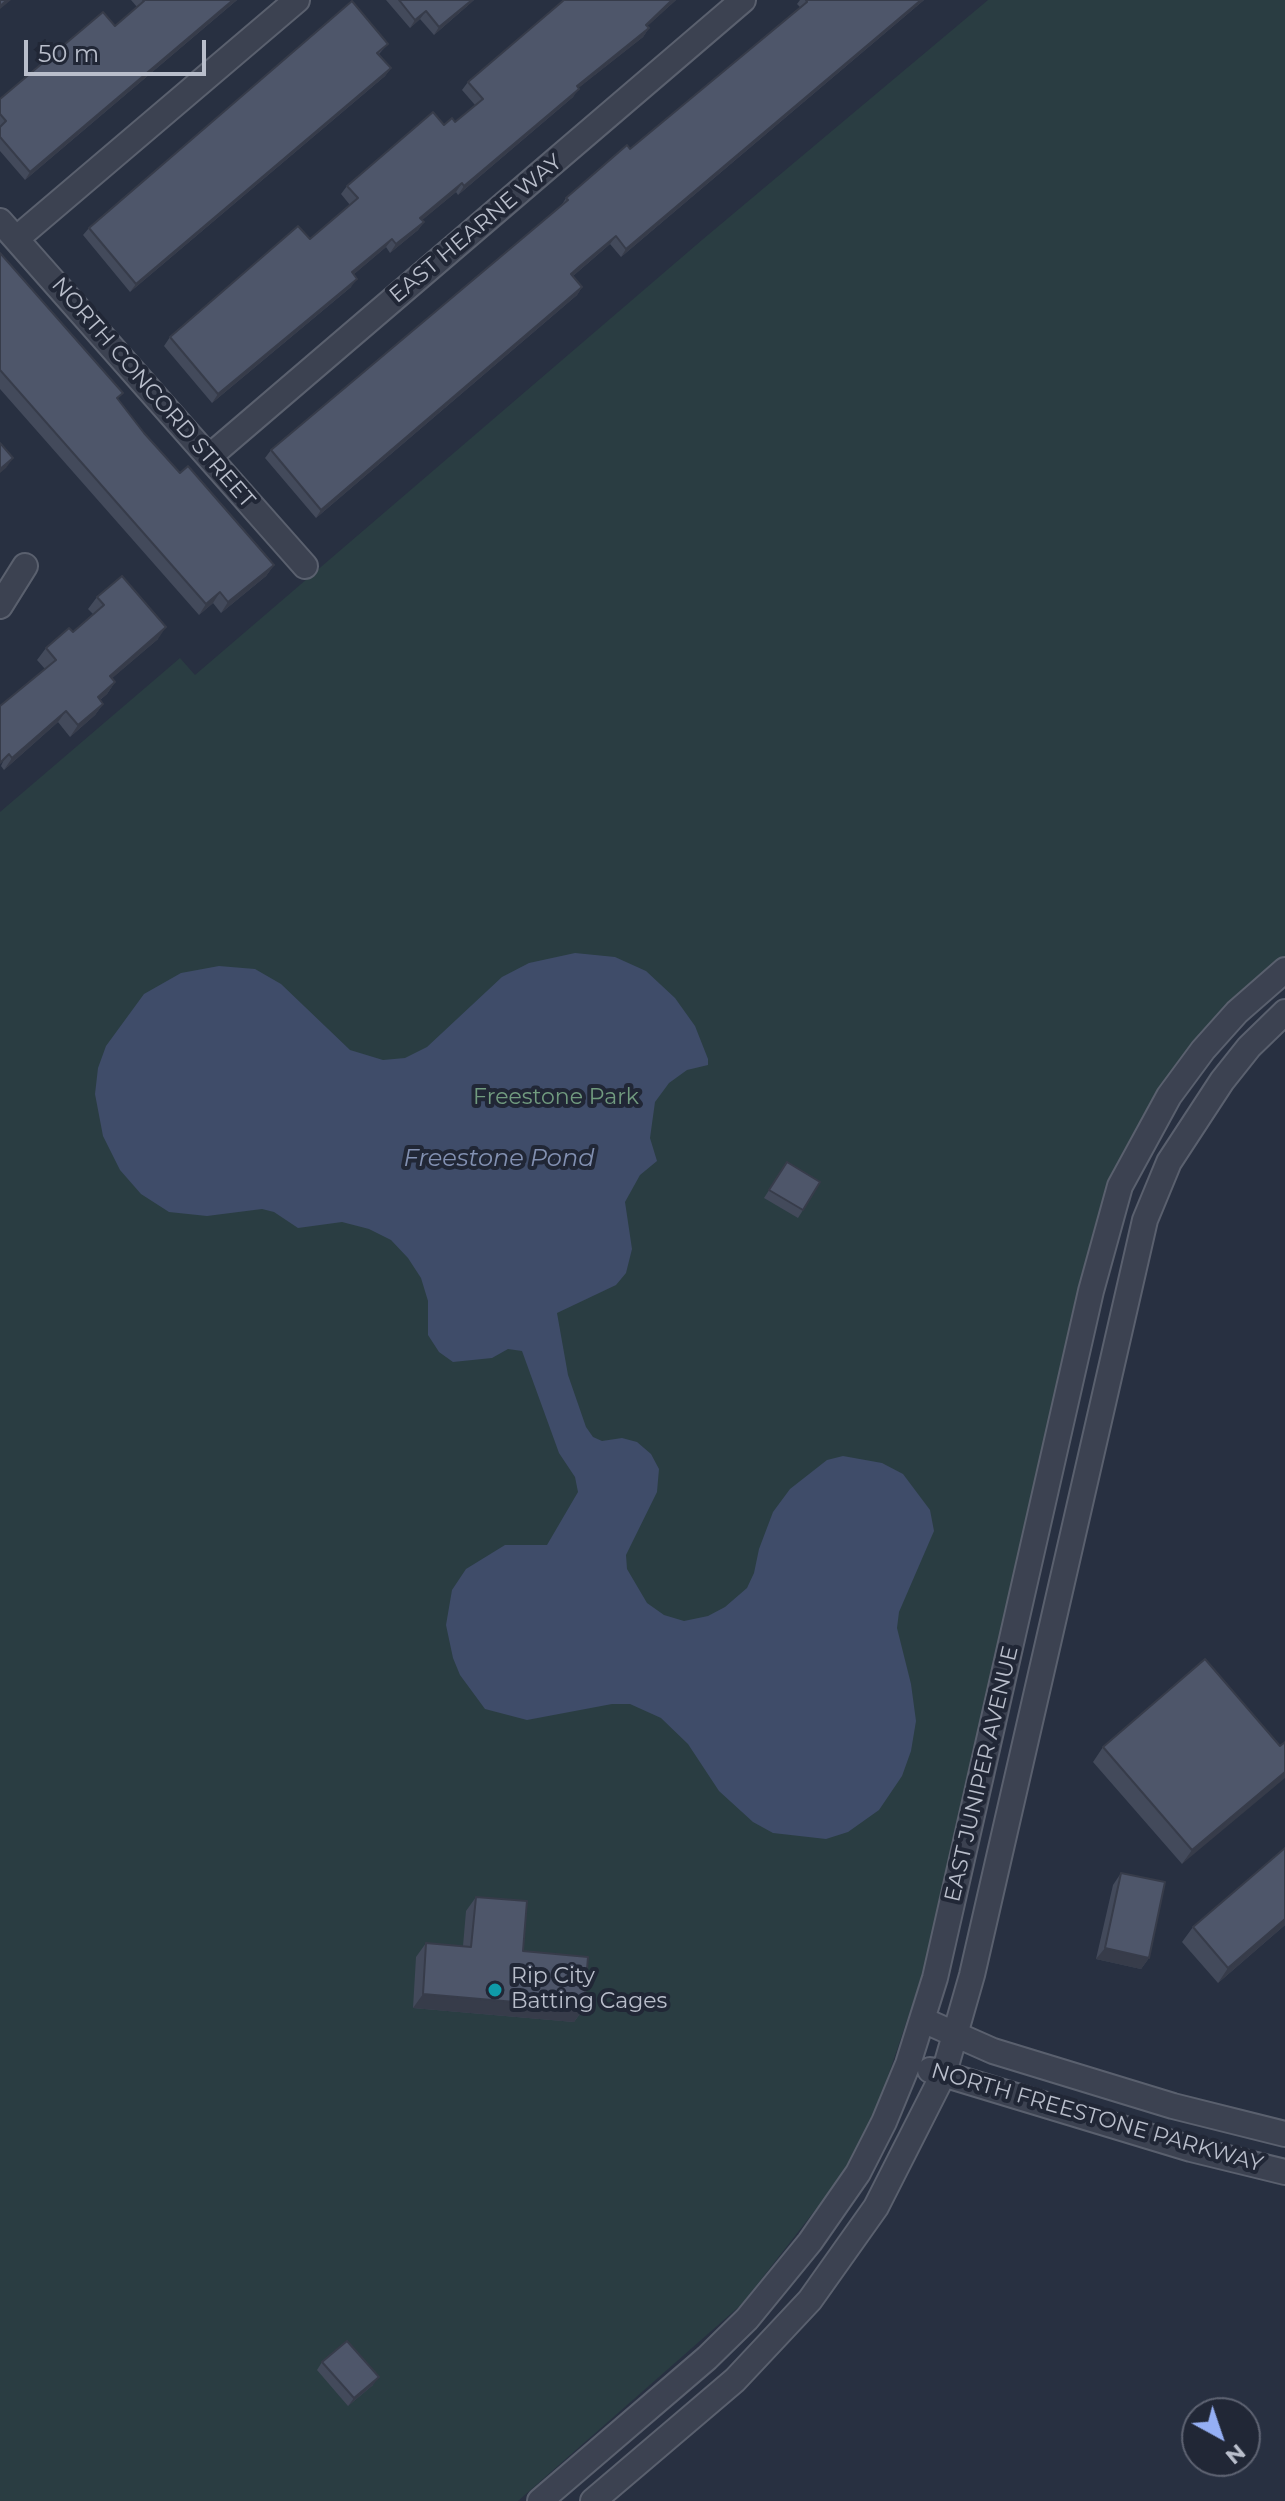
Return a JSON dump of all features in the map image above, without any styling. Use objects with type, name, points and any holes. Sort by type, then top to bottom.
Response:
[{"type":"street","points":[[8,230],[297,0]]},
{"type":"street","name":"EAST HEARNE WAY","points":[[209,457],[743,0]]},
{"type":"street","name":"NORTH CONCORD STREET","points":[[8,230],[305,566]]},
{"type":"street","points":[[0,606],[25,566]]},
{"type":"street","name":"EAST JUNIPER AVENUE","points":[[540,2501],[707,2358],[781,2280],[858,2173],[908,2064],[923,2020],[948,1923],[1091,1291],[1120,1186],[1169,1096],[1194,1062],[1237,1012],[1285,970]]},
{"type":"street","name":"EAST JUNIPER AVENUE","points":[[593,2501],[735,2380],[810,2300],[876,2207],[944,2073],[957,2036],[1145,1220],[1169,1162],[1222,1081],[1249,1047],[1285,1012]]},
{"type":"street","name":"NORTH FREESTONE PARKWAY","points":[[923,2020],[957,2036],[1173,2106],[1285,2134]]},
{"type":"street","name":"NORTH FREESTONE PARKWAY","points":[[908,2064],[1191,2149],[1285,2172]]},
{"type":"green space","name":"Freestone Park","points":[[988,0],[1285,0],[1285,956],[1247,986],[1195,1040],[1158,1092],[1123,1152],[1094,1228],[924,1970],[878,2106],[844,2173],[742,2304],[518,2501],[0,2501],[0,812],[180,658],[195,675],[702,240]]},
{"type":"water","name":"Freestone Pond","points":[[575,953],[615,957],[646,971],[675,998],[695,1026],[708,1059],[708,1065],[687,1070],[669,1083],[655,1102],[650,1138],[657,1161],[640,1175],[625,1202],[632,1249],[626,1273],[616,1285],[557,1313],[568,1375],[586,1427],[593,1437],[602,1441],[622,1438],[637,1442],[651,1454],[659,1469],[657,1492],[626,1555],[627,1569],[647,1603],[664,1615],[684,1621],[708,1616],[725,1607],[747,1588],[773,1512],[790,1489],[827,1460],[843,1456],[882,1463],[903,1474],[930,1510],[934,1531],[899,1612],[897,1628],[911,1684],[916,1721],[911,1751],[902,1776],[879,1810],[848,1832],[826,1839],[773,1833],[753,1822],[719,1791],[688,1744],[661,1718],[630,1704],[612,1704],[527,1720],[485,1709],[460,1675],[453,1658],[446,1625],[452,1590],[466,1569],[505,1545],[547,1545],[578,1492],[575,1477],[559,1453],[522,1351],[508,1349],[492,1358],[453,1362],[439,1352],[428,1335],[428,1301],[421,1278],[391,1240],[369,1229],[342,1222],[298,1228],[274,1212],[262,1209],[207,1216],[169,1212],[141,1194],[120,1170],[103,1136],[95,1094],[98,1068],[106,1046],[144,994],[181,973],[219,966],[255,969],[281,984],[350,1050],[383,1060],[405,1058],[427,1047],[502,977],[529,963]]},
{"type":"building","points":[[143,0],[233,0],[30,172],[0,137],[0,127],[6,121],[0,114],[0,99],[103,12],[115,26]]},
{"type":"building","points":[[399,0],[472,0],[439,27],[426,11],[415,20]]},
{"type":"building","points":[[564,0],[672,0],[646,25],[649,28],[577,86],[579,89],[464,186],[462,183],[420,218],[424,222],[396,244],[392,239],[352,272],[357,279],[218,394],[170,337],[298,226],[310,239],[358,198],[347,186],[433,112],[444,125],[452,118],[455,122],[483,99],[468,82]]},
{"type":"building","points":[[806,0],[921,0],[626,249],[616,236],[580,266],[571,274],[582,287],[321,510],[271,450],[568,200],[566,198],[627,145],[630,149]]},
{"type":"building","points":[[352,1],[388,44],[377,53],[391,68],[136,284],[89,228]]},
{"type":"building","points":[[0,253],[123,393],[117,398],[144,433],[180,473],[188,466],[274,565],[228,602],[220,592],[206,604],[0,370]]},
{"type":"building","points":[[0,443],[13,458],[0,469]]},
{"type":"building","points":[[122,576],[166,627],[110,676],[115,682],[98,697],[103,704],[78,725],[66,711],[12,758],[9,754],[0,763],[0,706],[56,660],[46,648],[69,628],[73,632],[104,605],[97,597]]},
{"type":"building","points":[[787,1162],[820,1182],[803,1210],[769,1190]]},
{"type":"building","points":[[1205,1659],[1280,1746],[1285,1742],[1285,1772],[1192,1850],[1103,1747]]},
{"type":"building","points":[[1285,1848],[1285,1919],[1228,1968],[1193,1927]]},
{"type":"building","points":[[1121,1873],[1165,1882],[1149,1958],[1105,1948]]},
{"type":"building","points":[[476,1897],[527,1901],[523,1951],[588,1957],[584,2008],[423,1994],[426,1943],[471,1947]]},
{"type":"building","points":[[347,2341],[379,2377],[354,2398],[322,2362]]},
{"type":"place","name":"Rip City Batting Cages","points":[[495,1990]]}]
